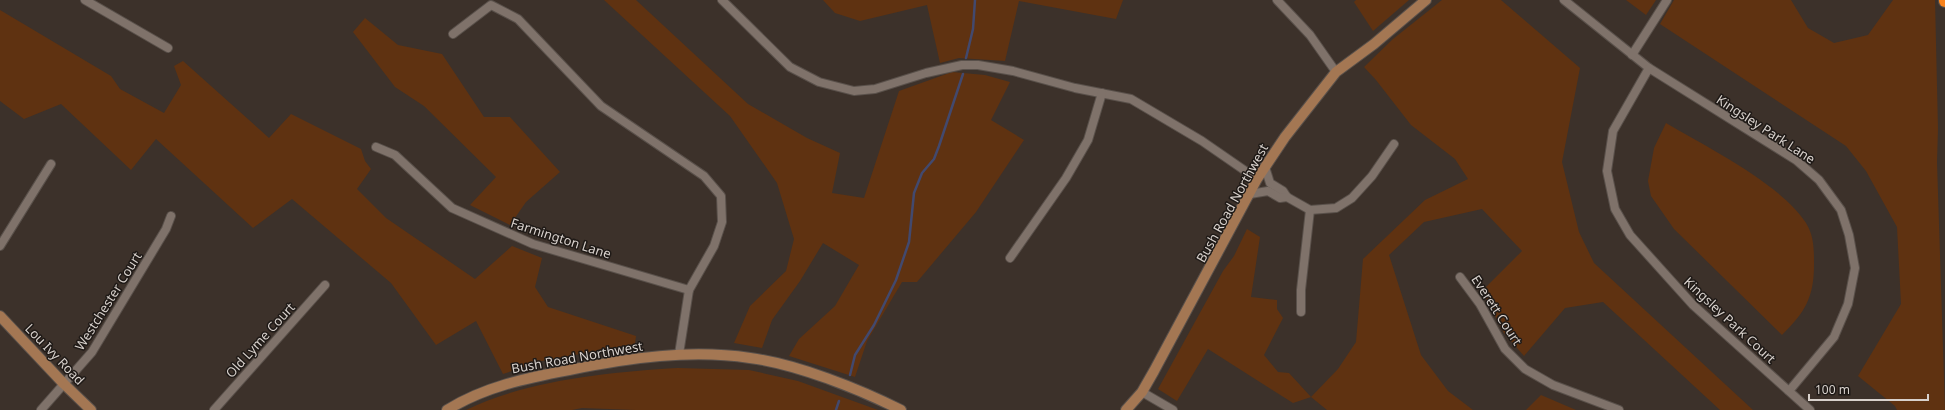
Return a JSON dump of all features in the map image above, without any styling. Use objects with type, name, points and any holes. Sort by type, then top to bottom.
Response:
[{"type":"street","points":[[85,0],[168,48]]},
{"type":"street","points":[[722,0],[790,67],[819,82],[854,92],[875,89],[926,73],[962,65],[978,65],[1013,71],[1075,88],[1131,99],[1202,141],[1257,178]]},
{"type":"street","name":"Bush Road Northwest","points":[[1126,410],[1142,392],[1250,194],[1257,178],[1292,127],[1336,72],[1374,44],[1426,0]]},
{"type":"street","name":"Kingsley Park Lane","points":[[1564,0],[1649,68],[1796,160],[1819,180],[1841,210],[1849,235],[1855,268],[1848,304],[1834,337],[1789,391]]},
{"type":"street","points":[[1632,55],[1668,0]]},
{"type":"street","points":[[1280,1],[1310,35],[1336,72]]},
{"type":"street","points":[[453,34],[491,2],[518,19],[601,106],[704,176],[721,196],[722,222],[714,246],[689,290],[679,354]]},
{"type":"street","name":"Kingsley Park Court","points":[[1649,68],[1613,132],[1607,171],[1615,209],[1630,235],[1693,305],[1810,410]]},
{"type":"street","points":[[1010,258],[1066,178],[1088,140],[1102,93]]},
{"type":"street","points":[[1265,167],[1270,183],[1288,197],[1310,210],[1336,208],[1352,198],[1372,176],[1394,144]]},
{"type":"street","name":"Farmington Lane","points":[[376,147],[395,155],[452,208],[458,211],[533,244],[689,290]]},
{"type":"street","points":[[0,246],[51,164]]},
{"type":"street","points":[[1250,194],[1268,191],[1280,198],[1288,197]]},
{"type":"street","points":[[1301,312],[1301,290],[1310,210]]},
{"type":"street","name":"Westchester Court","points":[[40,410],[92,352],[162,236],[171,216]]},
{"type":"street","name":"Everett Court","points":[[1460,277],[1480,304],[1505,348],[1525,369],[1553,385],[1619,410]]},
{"type":"street","name":"Old Lyme Court","points":[[214,410],[325,286]]},
{"type":"street","name":"Lou Ivy Road","points":[[0,316],[64,384],[91,410]]},
{"type":"street","name":"Bush Road Northwest","points":[[447,410],[463,400],[507,383],[617,361],[679,354],[750,358],[769,362],[835,382],[868,394],[901,410]]},
{"type":"street","points":[[1142,392],[1173,410]]},
{"type":"shaded area","points":[[604,0],[636,0],[748,104],[807,138],[840,153],[832,193],[864,198],[899,91],[952,72],[985,75],[1010,82],[991,120],[1024,140],[976,212],[917,282],[902,282],[867,341],[855,377],[789,356],[799,339],[835,306],[859,265],[823,243],[800,281],[772,320],[762,348],[734,343],[750,306],[786,271],[794,239],[777,183],[730,116]]},
{"type":"shaded area","points":[[823,0],[1123,0],[1116,19],[1019,1],[1005,61],[959,58],[940,63],[927,5],[860,21],[835,13]]},
{"type":"shaded area","points":[[1356,0],[1409,0],[1373,31],[1354,2]]},
{"type":"shaded area","points":[[1442,0],[1501,0],[1580,68],[1562,162],[1579,232],[1594,263],[1753,410],[1720,410],[1603,302],[1565,308],[1524,356],[1504,333],[1482,291],[1522,251],[1482,209],[1424,222],[1389,255],[1421,355],[1448,391],[1473,410],[1327,410],[1311,397],[1338,369],[1356,342],[1363,259],[1425,200],[1468,179],[1455,159],[1411,125],[1364,67],[1393,39]]},
{"type":"shaded area","points":[[1626,0],[1656,0],[1646,15]]},
{"type":"shaded area","points":[[1674,0],[1791,0],[1808,28],[1834,43],[1868,35],[1893,0],[1935,0],[1938,129],[1937,162],[1945,410],[1897,410],[1895,406],[1858,376],[1901,304],[1897,227],[1866,171],[1846,146],[1660,24]]},
{"type":"shaded area","points":[[0,10],[111,76],[120,89],[164,113],[181,85],[174,66],[183,61],[269,138],[291,114],[361,149],[365,161],[371,169],[357,189],[386,218],[475,279],[512,246],[542,258],[535,287],[548,307],[636,336],[635,344],[542,361],[503,374],[476,321],[436,345],[391,283],[292,199],[253,228],[156,139],[131,170],[61,104],[24,119],[0,101]]},
{"type":"shaded area","points":[[365,18],[398,45],[442,54],[484,117],[510,117],[560,172],[526,202],[510,225],[470,205],[496,177],[424,106],[395,87],[353,32]]},
{"type":"shaded area","points":[[1666,123],[1742,167],[1762,181],[1794,208],[1809,228],[1814,248],[1814,276],[1810,295],[1807,304],[1797,319],[1782,335],[1674,229],[1651,196],[1648,181],[1654,148]]},
{"type":"shaded area","points":[[1247,229],[1260,237],[1251,297],[1277,300],[1277,309],[1283,318],[1264,355],[1278,372],[1289,373],[1311,397],[1293,403],[1208,349],[1177,401],[1158,389],[1223,271],[1234,256]]},
{"type":"shaded area","points":[[678,368],[749,370],[798,381],[878,410],[635,410],[582,408],[572,410],[466,410],[515,391],[569,379],[625,372]]},
{"type":"shaded area","points":[[1541,395],[1576,410],[1526,410]]},
{"type":"waterway","points":[[966,58],[973,29],[975,0]]},
{"type":"waterway","points":[[850,375],[855,355],[874,325],[896,280],[909,242],[914,193],[922,173],[934,159],[963,74]]},
{"type":"waterway","points":[[836,410],[839,401]]}]
